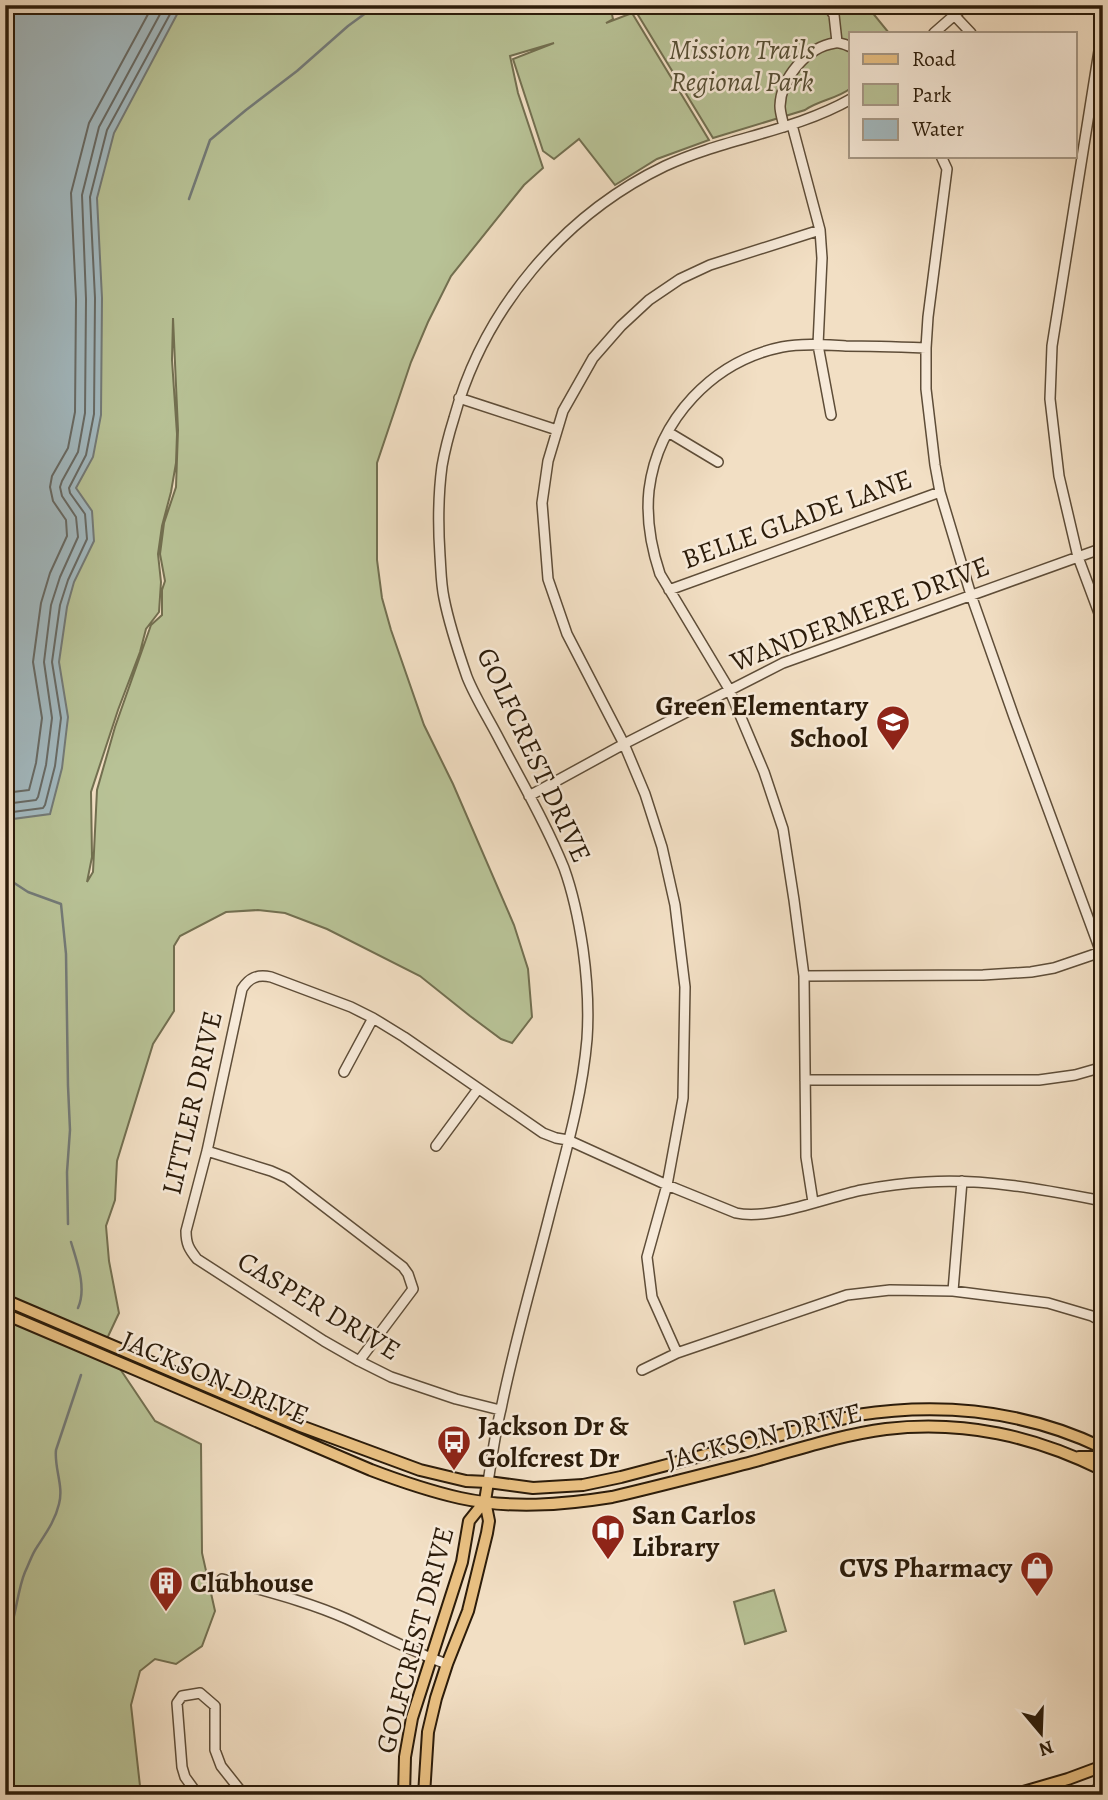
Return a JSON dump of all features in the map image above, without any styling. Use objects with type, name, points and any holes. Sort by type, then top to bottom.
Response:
[{"type":"main road","name":"JACKSON DRIVE","points":[[5,1300],[285,1420],[420,1470],[466,1481],[533,1488],[583,1485],[857,1415],[886,1410],[930,1408],[1010,1416],[1051,1427],[1103,1448]]},
{"type":"main road","name":"JACKSON DRIVE","points":[[5,1314],[371,1470],[416,1487],[462,1499],[541,1505],[577,1503],[612,1497],[822,1442],[885,1429],[906,1428],[942,1427],[1012,1436],[1046,1445],[1103,1471]]},
{"type":"main road","points":[[1076,1457],[1103,1457]]},
{"type":"main road","name":"GOLFCREST DRIVE","points":[[425,1795],[428,1732],[447,1664],[468,1611],[487,1533],[489,1521],[485,1501],[488,1482]]},
{"type":"main road","name":"GOLFCREST DRIVE","points":[[404,1795],[405,1757],[412,1718],[462,1562],[469,1521],[485,1501]]},
{"type":"main road","points":[[1013,1795],[1103,1766]]},
{"type":"main road","points":[[1086,1795],[1103,1788]]},
{"type":"street","points":[[827,5],[834,15],[838,42]]},
{"type":"street","points":[[935,32],[966,5]]},
{"type":"street","points":[[1099,5],[1102,32],[1052,346],[1050,399],[1059,476],[1078,556],[1103,624]]},
{"type":"street","points":[[954,15],[970,32]]},
{"type":"street","points":[[831,415],[818,345],[822,258],[820,230],[780,107],[793,70],[811,52],[838,42],[849,46]]},
{"type":"street","name":"GOLFCREST DRIVE","points":[[488,1482],[500,1410],[579,1100],[587,1038],[587,990],[583,947],[563,866],[469,680],[453,634],[443,594],[438,527],[446,447],[459,398],[481,347],[503,308],[541,259],[566,233],[613,196],[665,166],[721,145],[788,126],[849,100]]},
{"type":"street","points":[[804,976],[983,975],[1031,972],[1102,955],[971,595],[940,492],[926,389],[926,348],[947,169],[942,158]]},
{"type":"street","points":[[677,1353],[652,1297],[647,1257],[667,1185],[683,1098],[685,987],[675,905],[662,847],[645,794],[624,744],[567,634],[548,579],[542,503],[548,461],[563,411],[593,358],[621,326],[649,300],[680,279],[709,265],[820,230]]},
{"type":"street","points":[[814,1202],[806,1157],[804,976],[783,829],[764,772],[729,689],[660,574],[653,553],[648,509],[649,488],[660,450],[680,412],[712,379],[732,366],[750,357],[783,347],[818,345],[926,348]]},
{"type":"street","points":[[459,398],[557,430]]},
{"type":"street","points":[[668,432],[718,462]]},
{"type":"street","name":"BELLE GLADE LANE","points":[[669,590],[940,492]]},
{"type":"street","name":"WANDERMERE DRIVE","points":[[529,796],[783,663],[1103,548]]},
{"type":"street","name":"LITTLER DRIVE","points":[[197,1259],[188,1248],[186,1231],[207,1151],[242,989],[247,981],[263,975],[271,977],[373,1018]]},
{"type":"street","points":[[344,1072],[373,1018],[543,1133],[556,1139],[568,1140],[667,1185],[747,1216],[767,1214],[864,1189],[927,1182],[996,1184],[1103,1201]]},
{"type":"street","points":[[805,1080],[1039,1080],[1075,1075],[1103,1067]]},
{"type":"street","points":[[436,1146],[478,1089]]},
{"type":"street","points":[[207,1151],[287,1178],[403,1267],[412,1289],[359,1361]]},
{"type":"street","points":[[953,1291],[962,1181]]},
{"type":"street","name":"CASPER DRIVE","points":[[197,1259],[359,1361],[391,1377],[443,1395],[500,1410]]},
{"type":"street","points":[[642,1370],[677,1353],[847,1295],[890,1290],[953,1291],[1048,1303],[1103,1322]]},
{"type":"street","points":[[222,1579],[313,1605],[447,1664]]},
{"type":"street","points":[[198,1795],[185,1777],[182,1767],[177,1703],[182,1696],[200,1693],[215,1706],[215,1749],[222,1766],[244,1795]]},
{"type":"green space","points":[[5,5],[610,5],[613,19],[606,23],[632,13],[709,140],[657,159],[615,185],[579,139],[554,159],[543,151],[513,59],[554,43],[510,56],[518,93],[543,168],[524,185],[451,276],[411,362],[377,463],[377,560],[382,598],[424,725],[453,784],[514,925],[528,969],[532,1017],[512,1043],[501,1039],[420,976],[327,929],[285,913],[258,910],[226,912],[180,936],[174,946],[174,1011],[153,1044],[117,1161],[115,1200],[106,1226],[109,1261],[119,1313],[104,1345],[155,1421],[201,1444],[202,1553],[215,1611],[202,1646],[176,1664],[155,1659],[140,1671],[131,1705],[141,1795],[5,1795]],"holes":[[[173,318],[178,430],[176,487],[164,523],[160,554],[165,581],[162,590],[162,615],[151,625],[115,727],[97,790],[93,872],[87,882],[92,857],[91,792],[146,629],[159,612],[161,582],[158,554],[162,526],[176,463]]]},
{"type":"green space","name":"Mission Trails Regional Park","points":[[632,5],[875,5],[871,11],[888,32],[849,32],[849,90],[805,110],[713,138]]},
{"type":"green space","points":[[774,1590],[786,1631],[745,1644],[734,1602]]},
{"type":"water","points":[[5,5],[182,5],[114,133],[97,198],[102,298],[101,415],[93,457],[76,488],[92,511],[94,541],[74,582],[67,607],[59,662],[68,717],[62,768],[50,814],[5,820]]},
{"type":"waterway","points":[[189,199],[210,140],[297,71],[348,26],[380,5]]},
{"type":"waterway","points":[[5,877],[28,892],[61,904],[66,954],[70,1130],[67,1172],[68,1224]]},
{"type":"waterway","points":[[71,1242],[82,1292],[78,1308]]},
{"type":"waterway","points":[[5,1640],[12,1624],[25,1572],[57,1510],[60,1490],[56,1450],[81,1375]]},
{"type":"place","name":"Green Elementary School","points":[[893,752]]},
{"type":"place","name":"Jackson Dr & Golfcrest Dr","points":[[454,1472]]},
{"type":"place","name":"San Carlos Library","points":[[608,1561]]},
{"type":"place","name":"CVS Pharmacy","points":[[1037,1598]]},
{"type":"place","name":"Clubhouse","points":[[166,1613]]}]
